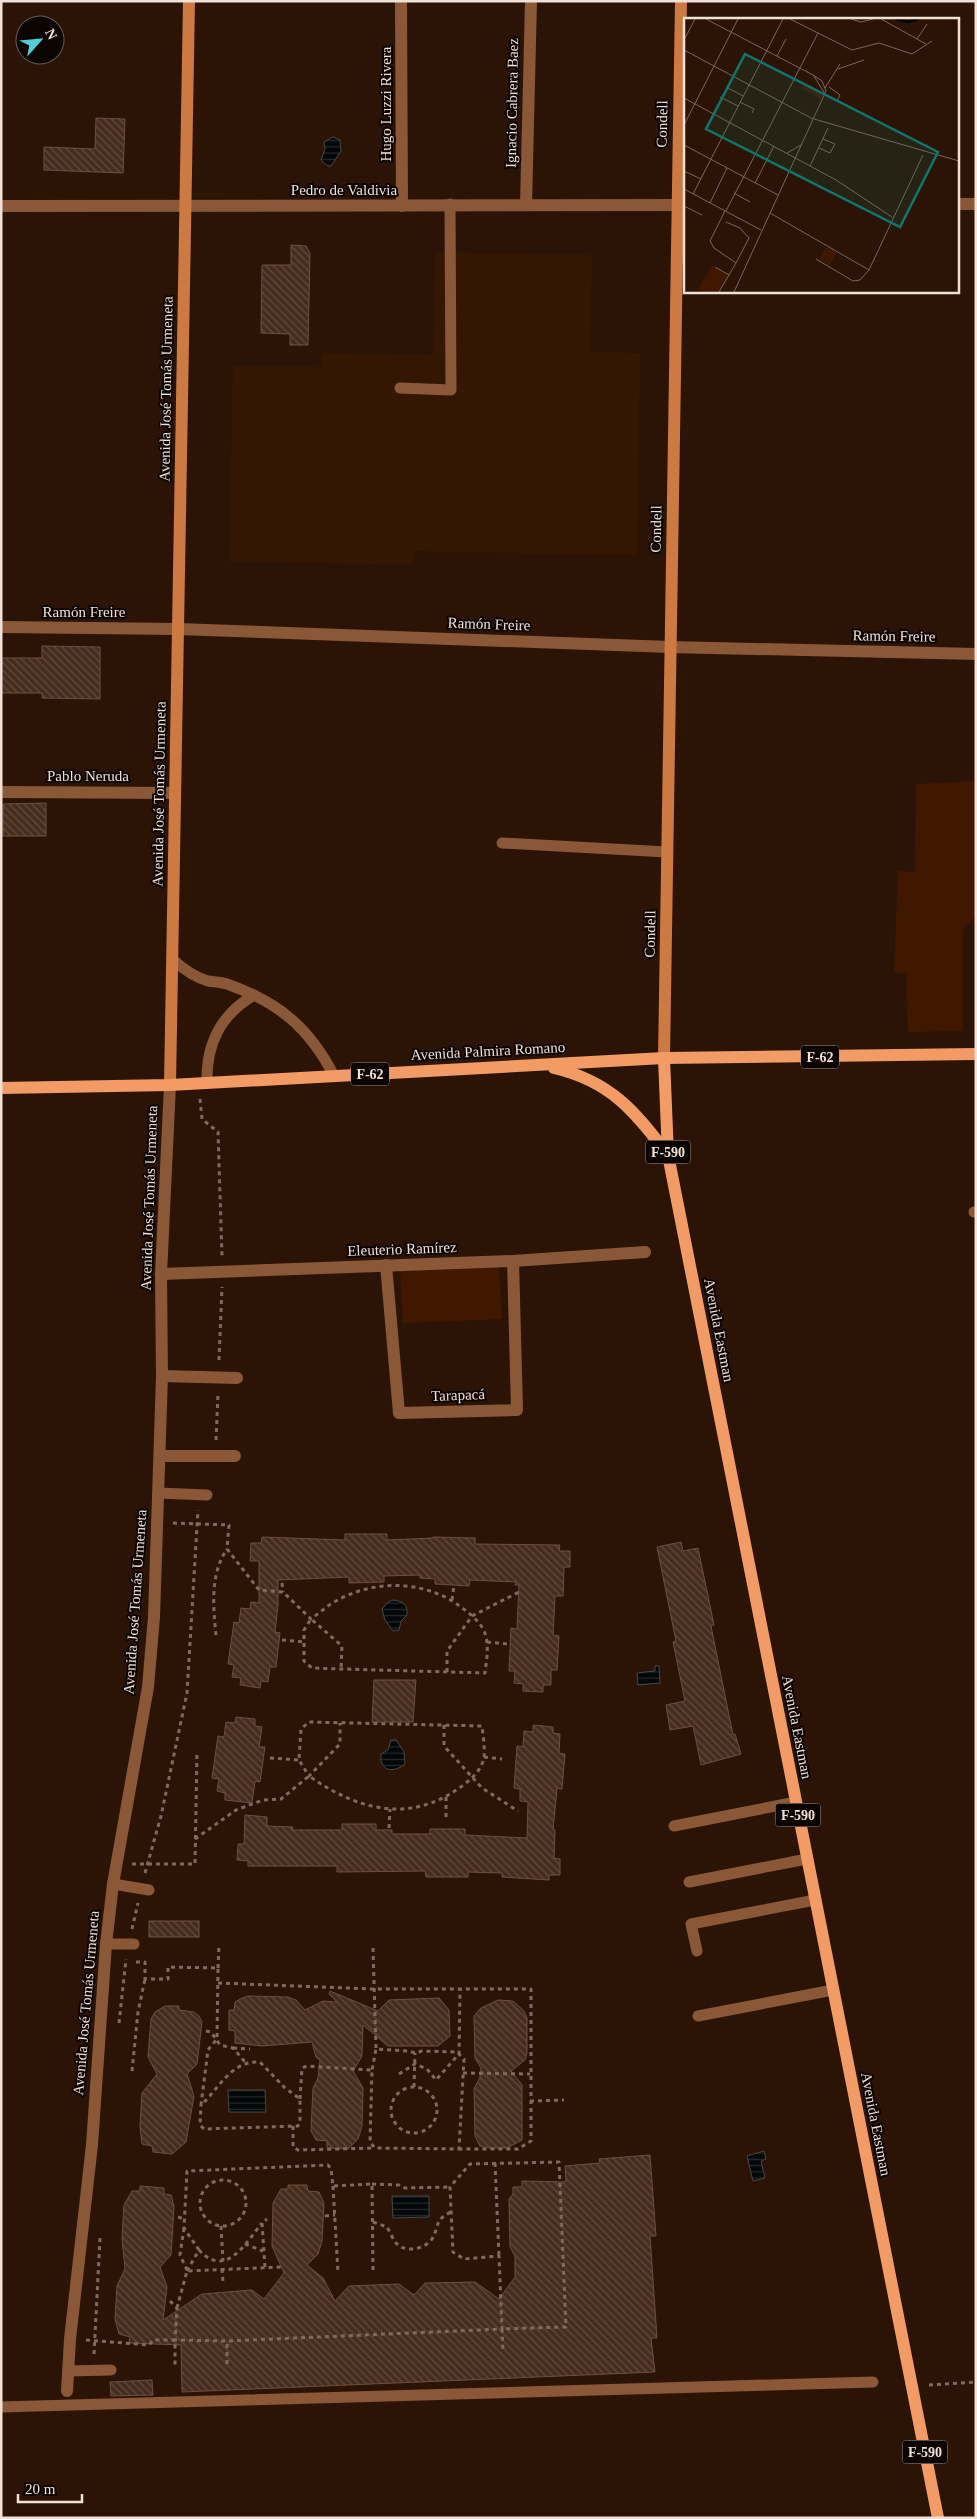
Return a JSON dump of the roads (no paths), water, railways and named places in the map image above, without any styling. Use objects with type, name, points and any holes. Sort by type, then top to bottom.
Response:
[{"type":"main road","name":"Avenida Palmira Romano","points":[[1,1088],[170,1085],[664,1058],[976,1054]]},
{"type":"main road","name":"Avenida Eastman","points":[[664,1058],[668,1155],[938,2518]]},
{"type":"main road","points":[[532,1065],[572,1072],[608,1090],[640,1117],[668,1155]]},
{"type":"street","name":"Avenida José Tomás Urmeneta","points":[[68,2391],[70,2339],[92,2145],[106,1944],[116,1864],[148,1687],[157,1522],[162,1376],[161,1274],[170,1085],[189,1]]},
{"type":"street","name":"Hugo Luzzi Rivera","points":[[401,1],[402,206]]},
{"type":"street","name":"Ignacio Cabrera Baez","points":[[526,205],[531,1]]},
{"type":"street","name":"Condell","points":[[664,1058],[670,647],[682,205],[680,1]]},
{"type":"street","points":[[960,204],[976,204]]},
{"type":"street","name":"Pedro de Valdivia","points":[[1,206],[682,205]]},
{"type":"street","name":"Ramón Freire","points":[[1,627],[178,629],[670,647],[976,654]]},
{"type":"street","name":"Pablo Neruda","points":[[1,792],[175,793]]},
{"type":"street","name":"Eleuterio Ramírez","points":[[161,1274],[513,1261],[644,1252]]},
{"type":"street","name":"Tarapacá","points":[[386,1265],[399,1413],[517,1410],[513,1261]]},
{"type":"street","points":[[162,1376],[237,1378]]},
{"type":"street","points":[[160,1456],[235,1456]]},
{"type":"lane","points":[[400,388],[452,390],[450,204]]},
{"type":"lane","points":[[502,843],[667,852]]},
{"type":"lane","points":[[172,960],[197,976],[254,995],[277,1007],[304,1030],[321,1052],[334,1076]]},
{"type":"lane","points":[[208,1083],[207,1067],[214,1035],[231,1011],[254,995]]},
{"type":"lane","points":[[158,1493],[203,1495]]},
{"type":"lane","points":[[674,1826],[796,1802]]},
{"type":"lane","points":[[688,1882],[807,1859]]},
{"type":"lane","points":[[113,1884],[145,1889]]},
{"type":"lane","points":[[697,1951],[691,1924],[815,1900]]},
{"type":"lane","points":[[106,1944],[131,1945]]},
{"type":"lane","points":[[698,2016],[833,1990]]},
{"type":"lane","points":[[68,2370],[111,2370]]},
{"type":"lane","points":[[1,2407],[873,2382]]}]
